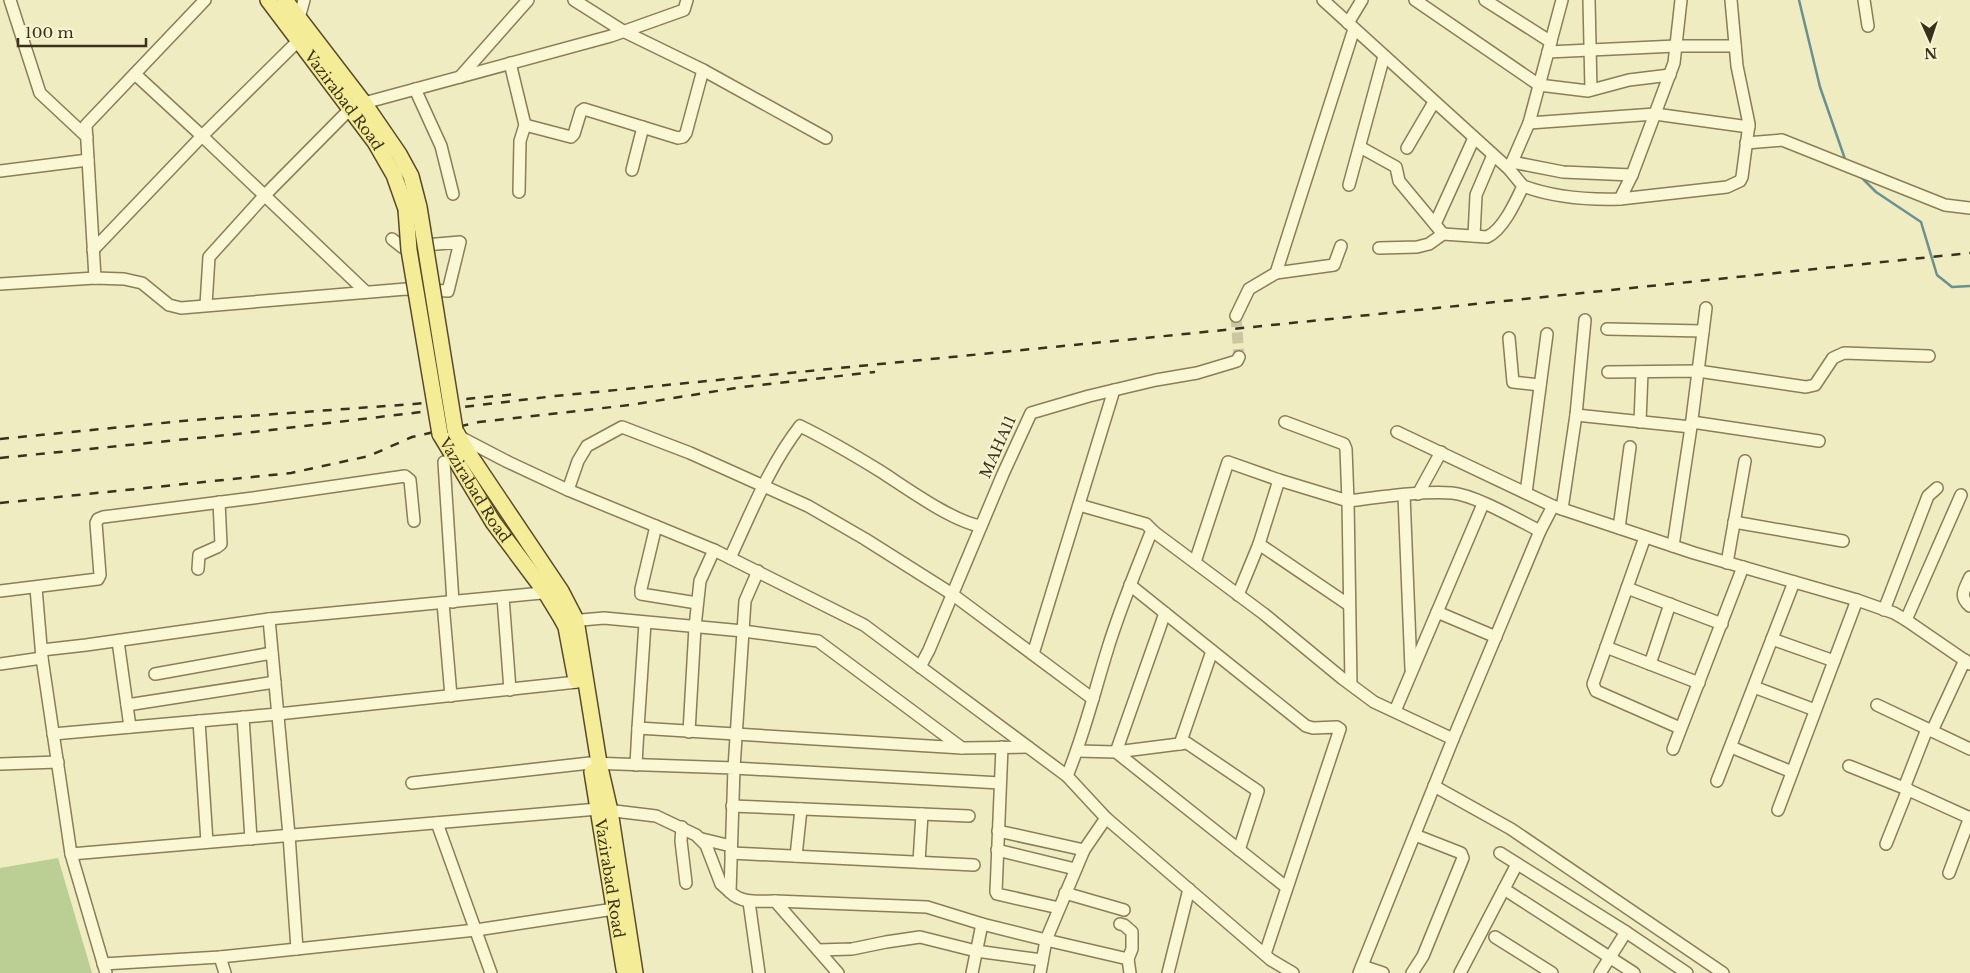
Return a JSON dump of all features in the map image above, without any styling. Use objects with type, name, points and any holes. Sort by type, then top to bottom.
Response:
[{"type":"main road","name":"Vazirabad Road","points":[[268,0],[298,41],[328,68]]},
{"type":"main road","name":"Vazirabad Road","points":[[285,0],[299,18],[328,68],[357,106],[399,154],[411,176],[412,208],[409,250],[440,434],[493,522],[554,592]]},
{"type":"main road","name":"Vazirabad Road","points":[[412,208],[457,433],[499,499],[570,621],[635,973]]},
{"type":"main road","name":"Vazirabad Road","points":[[570,621],[577,682],[595,763]]},
{"type":"main road","name":"Vazirabad Road","points":[[604,810],[614,909],[624,973]]},
{"type":"street","points":[[10,0],[40,93],[87,137]]},
{"type":"street","points":[[95,278],[86,126],[205,0]]},
{"type":"street","points":[[299,18],[304,0]]},
{"type":"street","points":[[460,77],[528,0]]},
{"type":"street","points":[[574,0],[623,31],[703,70],[826,138]]},
{"type":"street","points":[[206,305],[209,257],[265,195],[357,106],[611,36],[684,10],[687,0]]},
{"type":"street","points":[[1323,0],[1493,155],[1511,166],[1563,172],[1632,175]]},
{"type":"street","points":[[1276,272],[1351,26],[1362,0]]},
{"type":"street","points":[[1416,0],[1539,85],[1591,90],[1629,80],[1670,75]]},
{"type":"street","points":[[1485,0],[1550,47],[1590,50],[1676,46],[1735,46]]},
{"type":"street","points":[[1511,166],[1529,123],[1562,0]]},
{"type":"street","points":[[1589,0],[1591,90]]},
{"type":"street","points":[[1620,200],[1632,175],[1674,63],[1681,0]]},
{"type":"street","points":[[1511,166],[1523,186],[1536,191],[1578,199],[1620,200],[1733,186],[1740,181],[1749,127],[1737,66],[1731,0]]},
{"type":"street","points":[[1864,0],[1868,26]]},
{"type":"street","points":[[93,250],[202,136],[298,41]]},
{"type":"street","points":[[1349,185],[1384,56]]},
{"type":"street","points":[[510,63],[525,125],[520,141],[519,192]]},
{"type":"street","points":[[525,125],[571,137],[574,134],[581,111],[584,109],[678,138],[684,135],[703,70]]},
{"type":"street","points":[[135,74],[366,292]]},
{"type":"street","points":[[415,89],[441,146],[453,194]]},
{"type":"street","points":[[1407,148],[1434,102]]},
{"type":"street","points":[[1529,123],[1655,114],[1749,127]]},
{"type":"street","points":[[632,170],[643,127]]},
{"type":"street","points":[[1435,224],[1474,138]]},
{"type":"street","points":[[1746,143],[1782,140],[1945,205],[1970,208]]},
{"type":"street","points":[[1360,147],[1396,167],[1399,181],[1443,234]]},
{"type":"street","points":[[1474,236],[1476,195],[1493,155]]},
{"type":"street","points":[[0,171],[88,160]]},
{"type":"street","points":[[1379,248],[1417,247],[1429,244],[1443,234],[1487,237],[1494,234],[1523,186]]},
{"type":"street","points":[[0,284],[95,278],[134,280],[142,283],[169,304],[175,306],[406,289],[448,291],[460,242],[402,247],[392,239]]},
{"type":"street","points":[[1236,316],[1250,289],[1276,272],[1334,265],[1341,246]]},
{"type":"street","points":[[1673,546],[1692,424],[1706,308]]},
{"type":"street","points":[[1383,973],[1361,969],[1453,739],[1540,531],[1557,507],[1576,415],[1585,320]]},
{"type":"street","points":[[1607,329],[1703,331]]},
{"type":"street","points":[[1526,493],[1547,334]]},
{"type":"street","points":[[1509,338],[1514,382],[1540,385]]},
{"type":"street","points":[[1608,372],[1698,371],[1806,387],[1815,385],[1833,358],[1844,352],[1929,356]]},
{"type":"street","name":"MAHA11","points":[[920,667],[1031,413],[1114,390],[1213,369],[1236,361],[1239,357]]},
{"type":"street","points":[[1640,422],[1642,372]]},
{"type":"street","points":[[1033,654],[1114,390]]},
{"type":"street","points":[[1576,415],[1640,422],[1692,424],[1819,441]]},
{"type":"street","points":[[1285,422],[1344,444],[1346,450],[1351,684]]},
{"type":"street","points":[[730,558],[784,447],[800,426],[846,451],[953,515],[973,525],[981,526]]},
{"type":"street","points":[[568,490],[578,461],[587,446],[622,427],[690,453],[824,516],[952,594],[1093,699]]},
{"type":"street","points":[[1397,432],[1557,507],[1673,546],[1857,600],[1884,610],[1906,620],[1967,662],[1930,730],[1906,788],[1886,844]]},
{"type":"street","points":[[457,433],[508,462],[568,490],[714,550],[864,625],[1067,776],[1106,818],[1268,957],[1293,973]]},
{"type":"street","points":[[1619,528],[1630,447]]},
{"type":"street","points":[[1418,494],[1441,452]]},
{"type":"street","points":[[1727,563],[1745,461]]},
{"type":"street","points":[[444,462],[451,696]]},
{"type":"street","points":[[1195,562],[1228,462],[1348,501],[1404,495],[1453,493],[1484,504],[1540,531]]},
{"type":"street","points":[[0,591],[98,579],[100,577],[96,523],[98,519],[103,517],[405,476],[410,480],[414,521]]},
{"type":"street","points":[[1238,595],[1259,544],[1279,480]]},
{"type":"street","points":[[1884,610],[1928,496],[1937,488]]},
{"type":"street","points":[[1404,495],[1411,673]]},
{"type":"street","points":[[1906,620],[1961,495]]},
{"type":"street","points":[[198,569],[199,555],[221,544],[219,502]]},
{"type":"street","points":[[1079,504],[1146,524],[1374,702],[1453,739]]},
{"type":"street","points":[[1395,711],[1484,504]]},
{"type":"street","points":[[1734,522],[1843,541]]},
{"type":"street","points":[[656,526],[641,594],[698,603]]},
{"type":"street","points":[[1067,776],[1077,751],[1130,585],[1150,535],[1154,532]]},
{"type":"street","points":[[1645,537],[1593,684],[1594,689],[1680,728]]},
{"type":"street","points":[[1259,544],[1349,605]]},
{"type":"street","points":[[689,732],[695,627],[700,581],[714,550]]},
{"type":"street","points":[[1673,750],[1743,567]]},
{"type":"street","points":[[730,892],[732,806],[745,601],[758,572]]},
{"type":"street","points":[[1970,577],[1963,595],[1965,602],[1970,606]]},
{"type":"street","points":[[1718,781],[1794,582]]},
{"type":"street","points":[[1130,585],[1306,726],[1313,728],[1337,727],[1340,729],[1286,887],[1268,957],[1272,966],[1269,973]]},
{"type":"street","points":[[36,588],[42,654],[72,854],[105,969],[476,930],[614,909]]},
{"type":"street","points":[[1627,588],[1722,624]]},
{"type":"street","points":[[0,664],[42,654],[118,641],[269,619],[554,592]]},
{"type":"street","points":[[503,597],[510,690]]},
{"type":"street","points":[[1778,810],[1857,600]]},
{"type":"street","points":[[1650,664],[1670,604]]},
{"type":"street","points":[[1437,612],[1496,637]]},
{"type":"street","points":[[1116,752],[1165,613]]},
{"type":"street","points":[[570,621],[604,618],[743,631],[818,641],[962,748]]},
{"type":"street","points":[[269,619],[289,835],[296,949]]},
{"type":"street","points":[[636,764],[645,622]]},
{"type":"street","points":[[1772,639],[1834,661]]},
{"type":"street","points":[[118,641],[130,727]]},
{"type":"street","points":[[1606,647],[1699,683]]},
{"type":"street","points":[[1180,744],[1212,651]]},
{"type":"street","points":[[155,674],[272,653]]},
{"type":"street","points":[[127,705],[275,682]]},
{"type":"street","points":[[54,734],[278,714],[577,682]]},
{"type":"street","points":[[1754,687],[1815,710]]},
{"type":"street","points":[[1877,705],[1970,749]]},
{"type":"street","points":[[243,717],[251,838]]},
{"type":"street","points":[[199,721],[207,842]]},
{"type":"street","points":[[638,728],[962,748],[1028,747]]},
{"type":"street","points":[[1077,751],[1116,752],[1187,743],[1258,791],[1239,850]]},
{"type":"street","points":[[1002,747],[997,894],[1059,908]]},
{"type":"street","points":[[1731,747],[1792,772]]},
{"type":"street","points":[[1116,752],[1286,887]]},
{"type":"street","points":[[0,764],[58,762]]},
{"type":"street","points":[[412,783],[595,763],[734,768],[1000,783]]},
{"type":"street","points":[[1849,766],[1906,788],[1970,818],[1949,873]]},
{"type":"street","points":[[1434,786],[1511,829],[1723,973]]},
{"type":"street","points":[[732,806],[969,816]]},
{"type":"street","points":[[796,856],[801,809]]},
{"type":"street","points":[[72,854],[604,810],[644,813],[656,816],[702,839],[731,849],[796,856],[974,865]]},
{"type":"street","points":[[919,862],[922,814]]},
{"type":"street","points":[[1040,973],[1046,940],[1065,892],[1084,850],[1106,818]]},
{"type":"street","points":[[437,823],[491,973]]},
{"type":"street","points":[[682,828],[681,841],[686,883]]},
{"type":"street","points":[[998,831],[1084,850]]},
{"type":"street","points":[[1412,973],[1423,956],[1462,858],[1461,853],[1415,834]]},
{"type":"street","points":[[702,839],[721,884],[736,898],[750,902],[775,901],[927,906],[982,924],[1128,959]]},
{"type":"street","points":[[997,850],[1075,869]]},
{"type":"street","points":[[1500,852],[1687,973]]},
{"type":"street","points":[[1460,973],[1517,864]]},
{"type":"street","points":[[1168,973],[1189,889]]},
{"type":"street","points":[[1504,889],[1634,973]]},
{"type":"street","points":[[1065,892],[1124,910]]},
{"type":"street","points":[[775,901],[838,973]]},
{"type":"street","points":[[750,902],[759,973]]},
{"type":"street","points":[[1600,973],[1610,957],[1631,910]]},
{"type":"street","points":[[972,973],[982,924]]},
{"type":"street","points":[[1120,924],[1132,932],[1132,948],[1128,959],[1130,973]]},
{"type":"street","points":[[1496,937],[1552,973]]},
{"type":"street","points":[[818,950],[852,949],[894,940],[920,938],[976,951],[1042,960]]},
{"type":"street","points":[[220,957],[225,973]]},
{"type":"green space","points":[[58,858],[92,973],[0,973],[0,868]]},
{"type":"waterway","points":[[1799,0],[1820,87],[1846,162]]},
{"type":"waterway","points":[[1861,177],[1876,192],[1921,222],[1937,275],[1952,287],[1970,286]]},
{"type":"tunnel","points":[[1236,316],[1239,357]]},
{"type":"railway","points":[[0,458],[237,434],[555,396],[1175,335],[1970,253]]},
{"type":"railway","points":[[0,503],[291,473],[369,456],[412,437],[479,422],[630,405],[742,387],[875,372]]},
{"type":"railway","points":[[0,439],[193,420],[414,404],[517,394]]}]
